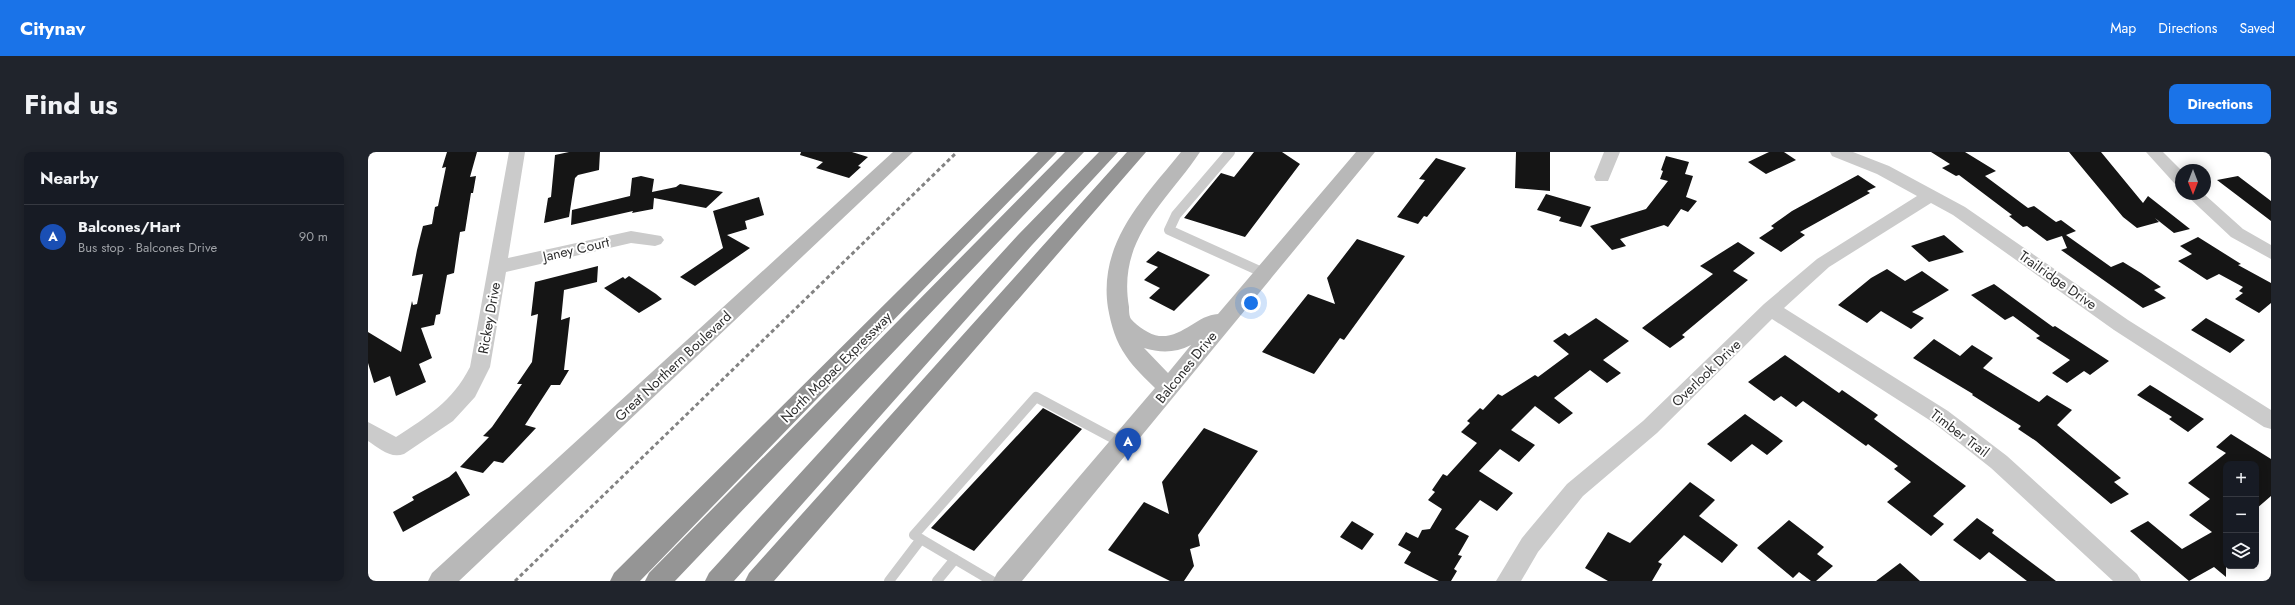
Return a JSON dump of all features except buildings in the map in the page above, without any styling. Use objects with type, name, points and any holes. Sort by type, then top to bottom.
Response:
[{"type":"highway","name":"North Mopac Expressway","points":[[623,581],[1048,152]]},
{"type":"highway","points":[[934,267],[1070,152]]},
{"type":"highway","points":[[658,581],[1075,152]]},
{"type":"highway","points":[[758,581],[1137,152]]},
{"type":"highway","points":[[960,351],[972,314],[1041,234],[1106,155]]},
{"type":"highway","points":[[718,581],[1025,240],[1106,155]]},
{"type":"street","name":"Rickey Drive","points":[[368,430],[396,448],[446,415],[468,391],[480,367],[517,152]]},
{"type":"street","name":"Great Northern Boulevard","points":[[441,581],[904,152]]},
{"type":"street","points":[[1169,388],[1130,345],[1115,298],[1117,270],[1123,246],[1133,227],[1191,152]]},
{"type":"street","name":"Balcones Drive","points":[[1006,581],[1366,152]]},
{"type":"street","points":[[1602,177],[1612,152]]},
{"type":"street","name":"Trailridge Drive","points":[[1838,152],[1883,170],[1959,211],[2178,363],[2271,421]]},
{"type":"street","points":[[2154,152],[2175,174]]},
{"type":"street","name":"Overlook Drive","points":[[1508,581],[1530,546],[1575,490],[1650,427],[1771,310],[1824,263],[1931,195]]},
{"type":"street","points":[[2201,200],[2237,233],[2271,252]]},
{"type":"street","name":"Janey Court","points":[[498,267],[631,237],[655,240]]},
{"type":"street","name":"Timber Trail","points":[[1771,310],[1941,417],[1999,462],[2129,581]]},
{"type":"street","points":[[1122,322],[1135,335],[1144,340],[1156,344],[1169,345],[1186,340],[1231,312]]},
{"type":"lane","points":[[1230,152],[1176,215],[1169,230],[1264,273]]},
{"type":"lane","points":[[992,581],[914,535],[1036,397],[1122,443]]},
{"type":"lane","points":[[889,581],[921,539]]},
{"type":"lane","points":[[937,581],[955,559]]},
{"type":"railway","points":[[515,581],[957,152]]},
{"type":"place","name":"Balcones/Hart","points":[[1128,461]]}]
